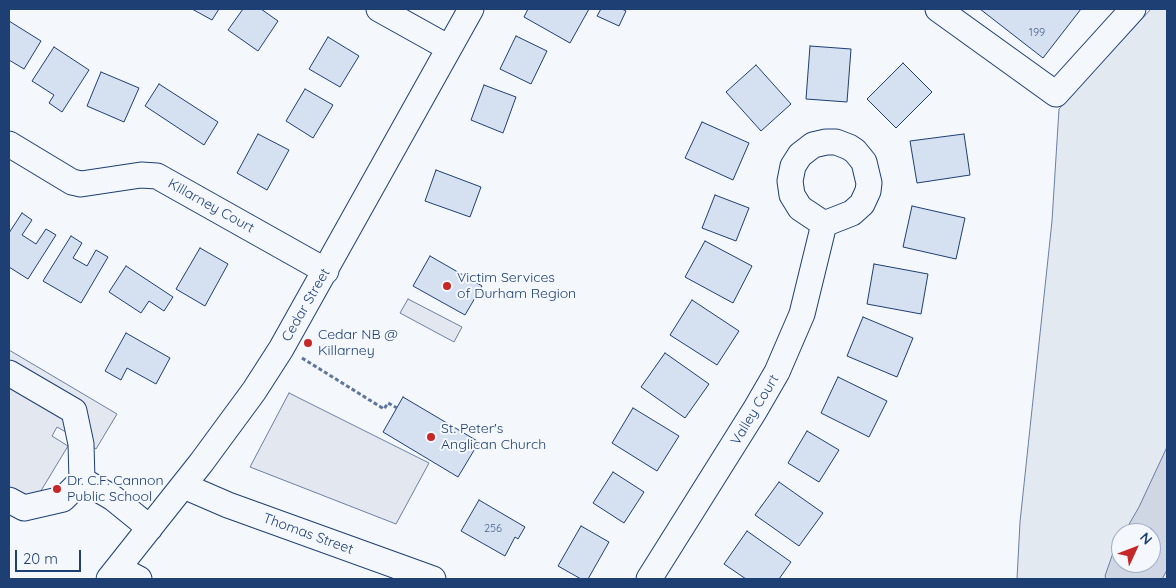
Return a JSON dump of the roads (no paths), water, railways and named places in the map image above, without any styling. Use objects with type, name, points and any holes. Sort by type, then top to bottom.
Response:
[{"type":"street","points":[[379,9],[449,48]]},
{"type":"street","name":"Cedar Street","points":[[122,576],[150,528],[184,486],[254,391],[281,349],[471,9]]},
{"type":"street","points":[[938,9],[1056,94],[1133,9]]},
{"type":"street","name":"Killarney Court","points":[[9,144],[72,182],[81,184],[142,175],[157,176],[326,271]]},
{"type":"street","name":"Valley Court","points":[[649,579],[778,372],[802,314],[824,224]]},
{"type":"street","points":[[9,373],[74,411],[81,444],[82,480],[63,499],[24,508],[9,500]]},
{"type":"street","points":[[82,480],[113,498],[150,528]]},
{"type":"street","name":"Thomas Street","points":[[184,486],[228,505],[433,579]]},
{"type":"place","name":"Victim Services of Durham Region","points":[[447,286]]},
{"type":"place","name":"Cedar NB @ Killarney","points":[[308,343]]},
{"type":"place","name":"St. Peter's Anglican Church","points":[[431,437]]},
{"type":"place","name":"Dr. C.F. Cannon Public School","points":[[57,489]]}]
